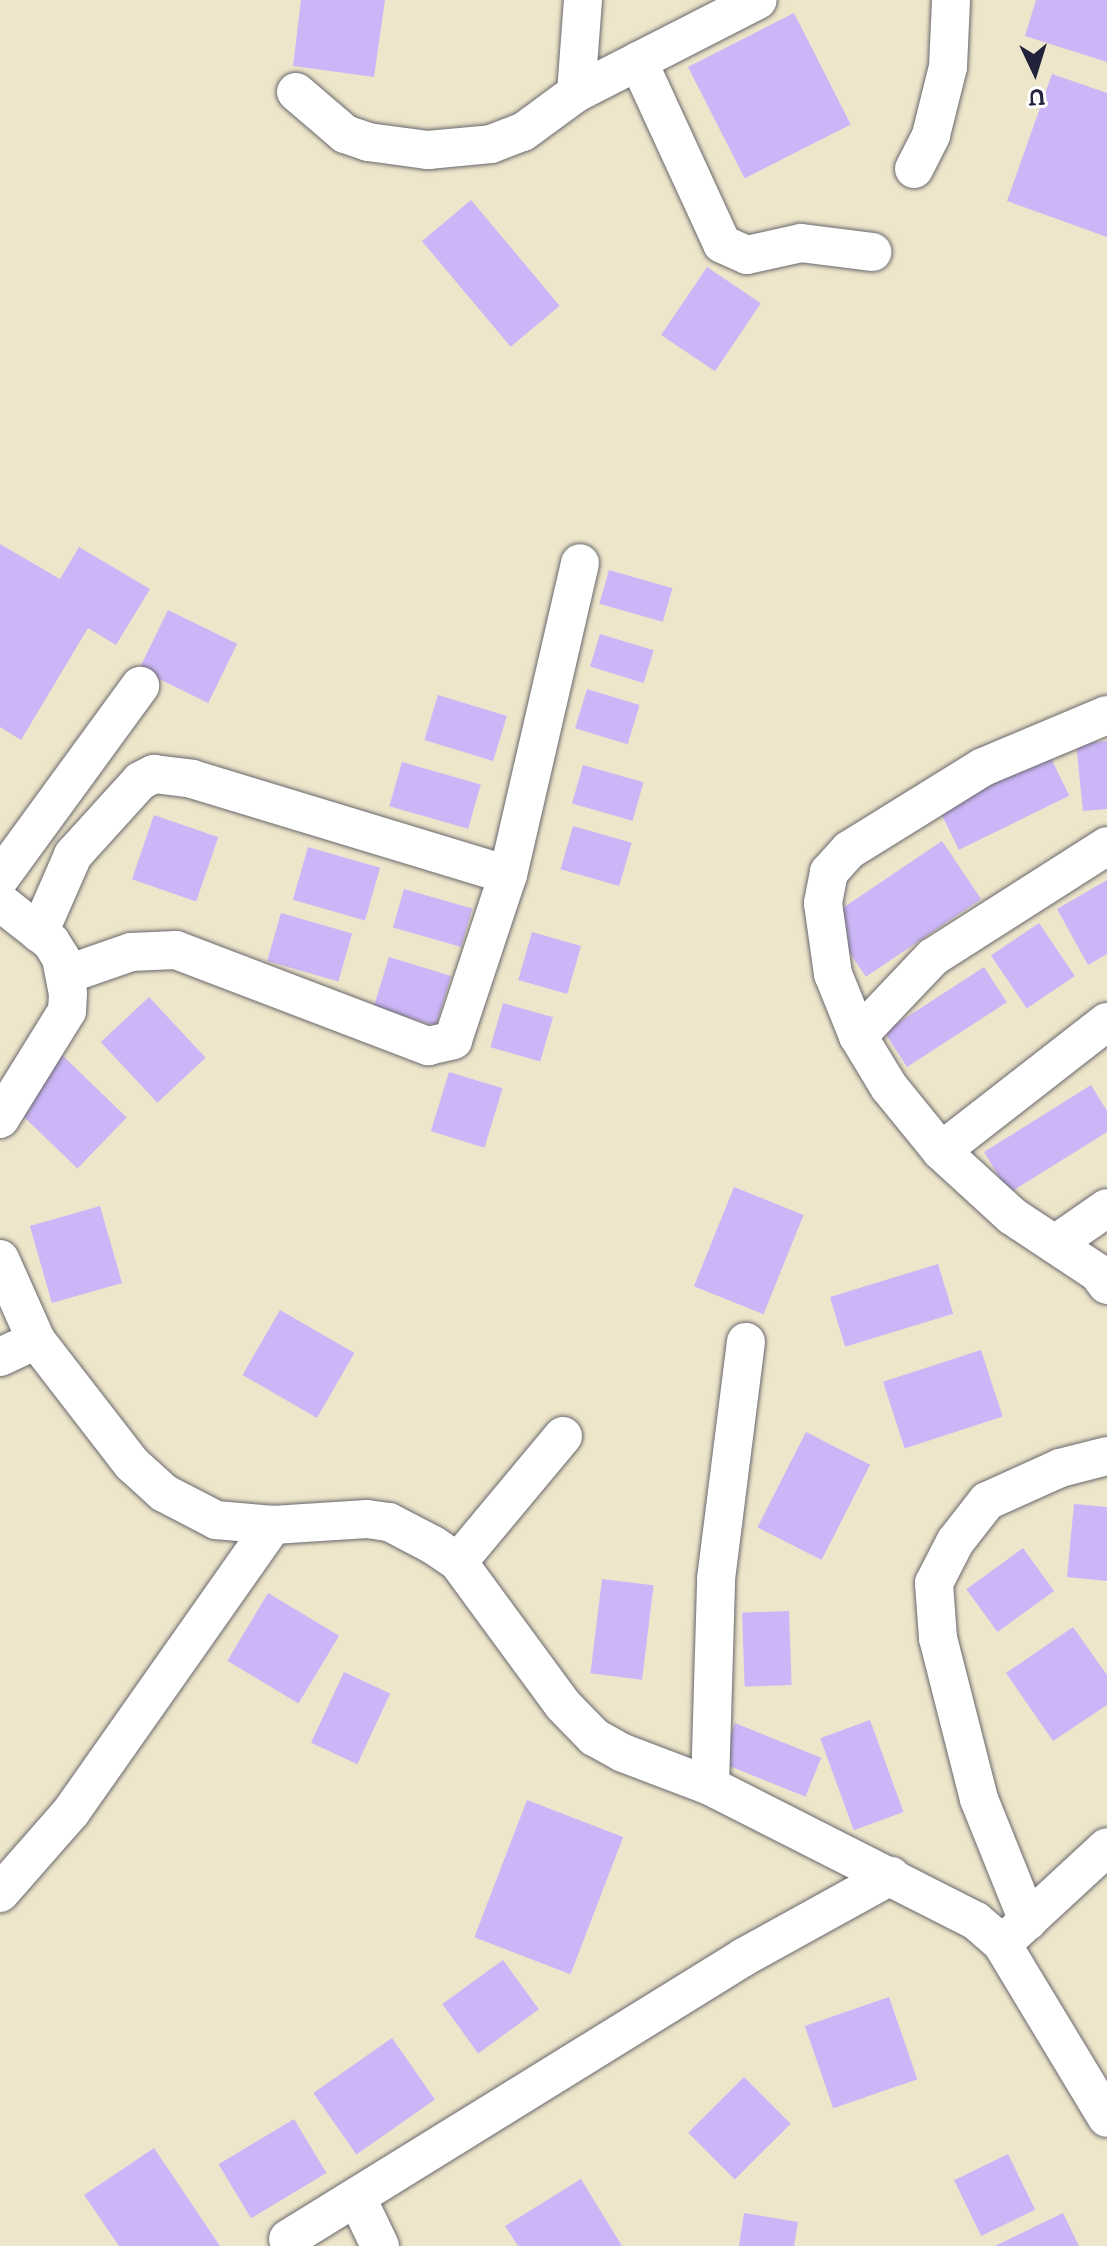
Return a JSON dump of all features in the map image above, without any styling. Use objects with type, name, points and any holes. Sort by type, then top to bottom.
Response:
[{"type":"street","points":[[576,93],[583,0]]},
{"type":"street","points":[[296,92],[345,134],[428,150],[505,140],[576,93],[758,0]]},
{"type":"street","points":[[914,169],[931,135],[948,67],[951,0]]},
{"type":"street","points":[[638,61],[722,244],[747,255],[801,243],[872,252]]},
{"type":"street","points":[[65,975],[131,952],[176,950],[437,1047],[458,1034],[508,875],[580,563]]},
{"type":"street","points":[[0,878],[140,686]]},
{"type":"street","points":[[1107,715],[983,767],[849,850],[829,872],[823,903],[825,944],[858,1036],[889,1087],[941,1151],[1012,1216],[1055,1244],[1107,1285]]},
{"type":"street","points":[[39,933],[73,855],[140,781],[154,774],[181,775],[508,875]]},
{"type":"street","points":[[858,1036],[933,957],[1107,846]]},
{"type":"street","points":[[0,902],[39,933],[61,958],[67,1011],[0,1119]]},
{"type":"street","points":[[941,1151],[1107,1022]]},
{"type":"street","points":[[1055,1244],[1107,1208]]},
{"type":"street","points":[[0,1259],[36,1340],[132,1464],[164,1493],[200,1515],[273,1525],[341,1518],[389,1522],[458,1562],[563,1705],[594,1737],[623,1753],[710,1786],[976,1921],[1015,1932]]},
{"type":"street","points":[[0,1357],[36,1340]]},
{"type":"street","points":[[710,1786],[716,1579],[746,1342]]},
{"type":"street","points":[[458,1562],[563,1436]]},
{"type":"street","points":[[1107,1456],[1060,1468],[987,1501],[955,1542],[934,1583],[938,1638],[1015,1932],[1107,2118]]},
{"type":"street","points":[[0,1893],[71,1812],[273,1525]]},
{"type":"street","points":[[1015,1932],[1107,1847]]},
{"type":"street","points":[[288,2239],[744,1957],[891,1876]]},
{"type":"street","points":[[357,2198],[380,2246]]},
{"type":"building","points":[[301,0],[385,0],[374,77],[293,66]]},
{"type":"building","points":[[1036,0],[1107,0],[1107,62],[1025,36]]},
{"type":"building","points":[[794,13],[851,124],[745,178],[688,67]]},
{"type":"building","points":[[1052,74],[1107,93],[1107,237],[1007,201]]},
{"type":"building","points":[[471,200],[560,306],[511,347],[422,241]]},
{"type":"building","points":[[707,267],[761,303],[715,371],[661,335]]},
{"type":"building","points":[[0,544],[60,579],[79,547],[150,589],[116,645],[88,628],[21,740],[0,727]]},
{"type":"building","points":[[609,570],[672,588],[663,622],[599,604]]},
{"type":"building","points":[[168,610],[237,644],[208,703],[139,669]]},
{"type":"building","points":[[600,634],[654,650],[644,683],[590,667]]},
{"type":"building","points":[[587,689],[640,705],[628,744],[575,728]]},
{"type":"building","points":[[438,695],[507,716],[493,761],[424,740]]},
{"type":"building","points":[[1107,741],[1107,809],[1083,811],[1076,744]]},
{"type":"building","points":[[1047,750],[1069,796],[959,850],[936,804]]},
{"type":"building","points":[[402,762],[481,785],[468,829],[389,806]]},
{"type":"building","points":[[583,765],[644,782],[633,821],[572,803]]},
{"type":"building","points":[[154,815],[218,837],[196,901],[132,879]]},
{"type":"building","points":[[573,826],[632,843],[619,886],[561,869]]},
{"type":"building","points":[[942,841],[981,899],[866,977],[827,919]]},
{"type":"building","points":[[308,847],[380,868],[365,921],[293,900]]},
{"type":"building","points":[[1107,880],[1107,954],[1088,965],[1057,909]]},
{"type":"building","points":[[404,889],[472,909],[461,947],[393,927]]},
{"type":"building","points":[[281,913],[352,933],[338,981],[267,961]]},
{"type":"building","points":[[1039,923],[1075,976],[1027,1008],[991,955]]},
{"type":"building","points":[[532,932],[581,946],[567,994],[518,980]]},
{"type":"building","points":[[389,957],[451,976],[436,1026],[374,1007]]},
{"type":"building","points":[[984,967],[1007,1002],[907,1067],[884,1032]]},
{"type":"building","points":[[149,997],[206,1058],[157,1103],[101,1042]]},
{"type":"building","points":[[503,1003],[553,1017],[540,1062],[490,1047]]},
{"type":"building","points":[[62,1055],[127,1118],[77,1169],[13,1106]]},
{"type":"building","points":[[449,1072],[503,1088],[484,1148],[431,1131]]},
{"type":"building","points":[[1091,1085],[1107,1111],[1107,1132],[1009,1193],[984,1152]]},
{"type":"building","points":[[734,1187],[804,1215],[763,1314],[694,1286]]},
{"type":"building","points":[[100,1206],[122,1283],[52,1303],[30,1226]]},
{"type":"building","points":[[938,1264],[953,1314],[845,1347],[830,1297]]},
{"type":"building","points":[[280,1310],[354,1353],[317,1418],[242,1375]]},
{"type":"building","points":[[981,1350],[1003,1417],[905,1448],[883,1382]]},
{"type":"building","points":[[806,1432],[870,1465],[822,1560],[757,1527]]},
{"type":"building","points":[[1074,1504],[1107,1507],[1107,1581],[1067,1577]]},
{"type":"building","points":[[1023,1548],[1054,1591],[998,1632],[966,1589]]},
{"type":"building","points":[[602,1579],[654,1585],[642,1680],[590,1673]]},
{"type":"building","points":[[268,1593],[339,1636],[298,1703],[227,1661]]},
{"type":"building","points":[[789,1611],[792,1685],[745,1687],[742,1613]]},
{"type":"building","points":[[1073,1627],[1107,1675],[1107,1705],[1053,1741],[1006,1673]]},
{"type":"building","points":[[344,1672],[390,1694],[357,1764],[311,1743]]},
{"type":"building","points":[[870,1720],[904,1812],[854,1830],[820,1738]]},
{"type":"building","points":[[735,1723],[821,1758],[805,1797],[719,1762]]},
{"type":"building","points":[[527,1800],[623,1837],[570,1974],[474,1937]]},
{"type":"building","points":[[503,1960],[539,2009],[478,2053],[442,2004]]},
{"type":"building","points":[[889,1997],[917,2079],[833,2108],[805,2026]]},
{"type":"building","points":[[392,2038],[435,2099],[356,2154],[313,2093]]},
{"type":"building","points":[[744,2077],[791,2124],[735,2180],[688,2133]]},
{"type":"building","points":[[294,2119],[326,2173],[251,2218],[219,2164]]},
{"type":"building","points":[[154,2148],[220,2246],[119,2246],[84,2195]]},
{"type":"building","points":[[1008,2154],[1035,2210],[981,2236],[954,2180]]},
{"type":"building","points":[[581,2179],[622,2246],[518,2246],[505,2226]]},
{"type":"building","points":[[744,2213],[798,2222],[794,2246],[739,2246]]},
{"type":"building","points":[[1063,2213],[1079,2246],[995,2246]]}]
